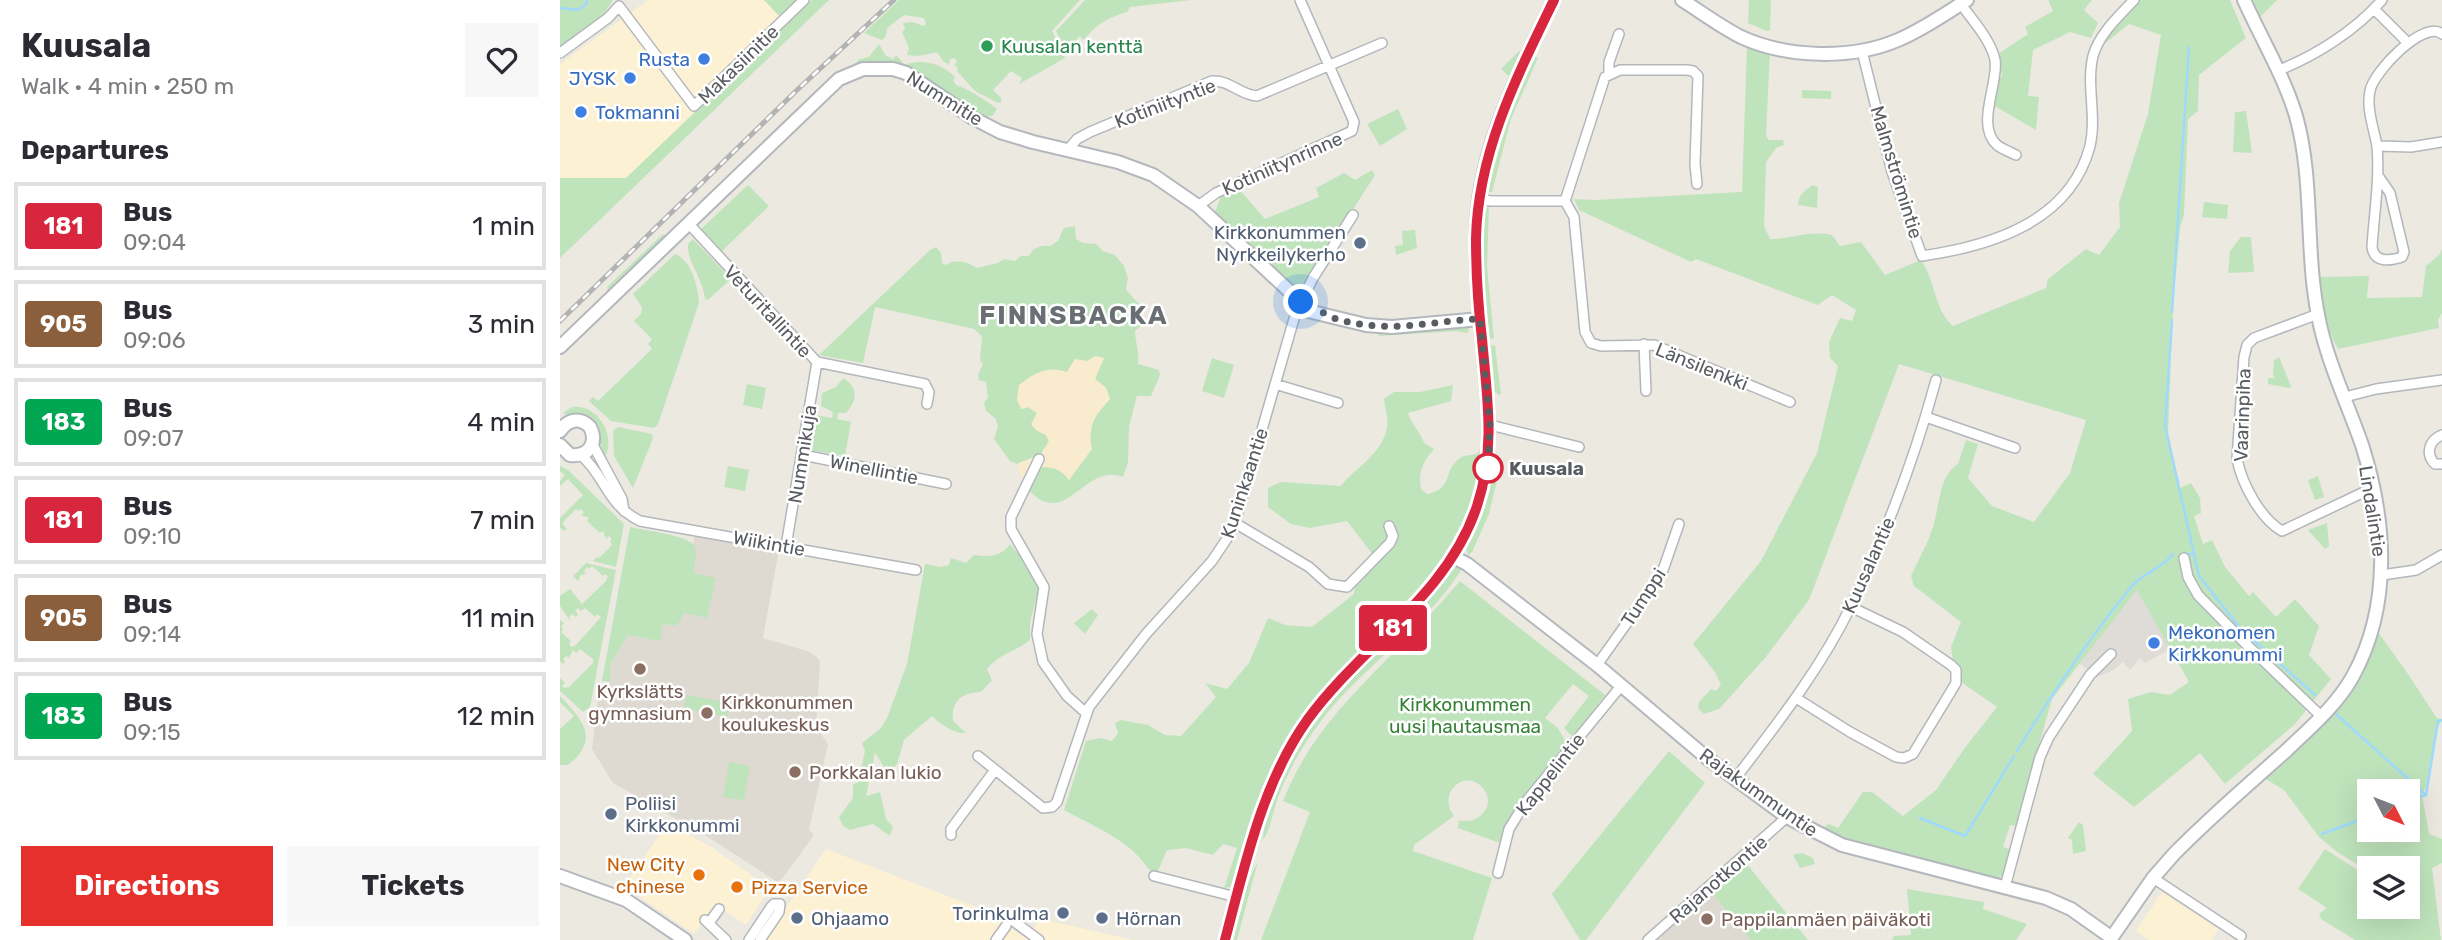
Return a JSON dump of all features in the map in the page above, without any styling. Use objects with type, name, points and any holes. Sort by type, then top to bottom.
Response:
[{"type":"street","name":"Makasiinitie","points":[[560,53],[608,18],[619,6],[694,106],[804,0]]},
{"type":"street","name":"Kotiniitynrinne","points":[[1198,206],[1216,193],[1352,131],[1354,122],[1300,0]]},
{"type":"street","points":[[1225,940],[1269,790],[1294,741],[1323,701],[1430,589],[1453,556],[1471,523],[1488,468],[1490,425],[1477,275],[1478,199],[1490,149],[1507,99],[1554,0]]},
{"type":"street","points":[[1682,0],[1756,43],[1791,51],[1837,53],[1862,51],[1897,41],[1964,2],[1992,50],[1996,62],[1989,102],[1991,134],[1997,145],[2016,155]]},
{"type":"street","name":"Malmströmintie","points":[[1862,51],[1892,172],[1922,256],[1935,255],[2019,230],[2046,214],[2067,192],[2076,179],[2090,146],[2093,56],[2100,39],[2134,0]]},
{"type":"street","name":"Lindalintie","points":[[2111,939],[2154,878],[2186,841],[2322,717],[2353,676],[2373,631],[2382,575],[2373,491],[2362,448],[2323,339],[2318,314],[2311,271],[2304,159],[2295,116],[2244,0]]},
{"type":"street","points":[[2277,71],[2293,65],[2342,35],[2382,0]]},
{"type":"street","points":[[2374,9],[2408,43]]},
{"type":"street","points":[[2379,177],[2390,193],[2404,252],[2402,257],[2377,258],[2373,254],[2379,177],[2369,100],[2370,88],[2377,76],[2408,43],[2429,30],[2438,30],[2442,34]]},
{"type":"street","points":[[1608,74],[1609,62],[1619,34]]},
{"type":"street","name":"Kotiniityntie","points":[[1067,151],[1077,139],[1090,132],[1212,81],[1226,82],[1245,94],[1257,96],[1382,43]]},
{"type":"street","name":"Nummitie","points":[[560,347],[833,84],[850,73],[863,69],[886,68],[906,73],[992,128],[1033,142],[1140,169],[1198,206],[1301,302],[1311,304],[1327,315],[1376,326],[1480,319]]},
{"type":"street","points":[[1478,199],[1565,201],[1605,77],[1620,69],[1687,70],[1696,73],[1699,81],[1695,164],[1698,184]]},
{"type":"street","points":[[2376,146],[2411,147],[2442,142]]},
{"type":"street","name":"Länsilenkki","points":[[1565,201],[1574,217],[1587,340],[1596,346],[1644,344],[1661,348],[1790,402]]},
{"type":"street","name":"Kuninkaantie","points":[[995,770],[1043,808],[1052,807],[1057,802],[1086,713],[1146,634],[1223,547],[1235,523],[1293,319],[1313,278],[1353,215]]},
{"type":"street","name":"Veturitallintie","points":[[689,224],[817,362],[925,384],[929,392],[927,404]]},
{"type":"street","name":"Vaarinpiha","points":[[2318,314],[2254,338],[2247,345],[2237,459],[2240,473],[2247,491],[2271,523],[2282,531],[2362,493],[2373,491]]},
{"type":"street","points":[[1644,344],[1646,391]]},
{"type":"street","name":"Nummikuja","points":[[786,546],[817,362]]},
{"type":"street","name":"Kuusalantie","points":[[1735,779],[1796,698],[1851,607],[1888,522],[1926,417],[1936,380]]},
{"type":"street","points":[[2344,397],[2376,388],[2442,380]]},
{"type":"street","points":[[1275,384],[1338,403]]},
{"type":"street","points":[[1926,417],[2015,448]]},
{"type":"street","points":[[563,423],[579,420],[593,431],[593,444],[622,499],[624,511]]},
{"type":"street","points":[[1490,425],[1579,447]]},
{"type":"street","points":[[2442,435],[2429,445],[2431,461],[2442,464]]},
{"type":"street","points":[[562,451],[581,455],[593,444]]},
{"type":"street","name":"Winellintie","points":[[803,454],[946,484]]},
{"type":"street","name":"Wiikintie","points":[[581,455],[614,502],[640,521],[916,570]]},
{"type":"street","points":[[1039,459],[1011,517],[1011,529],[1044,587],[1037,634],[1043,662],[1067,696],[1086,713]]},
{"type":"street","points":[[1235,523],[1309,567],[1328,584],[1347,587],[1390,543],[1392,536],[1389,526]]},
{"type":"street","name":"Tumppi","points":[[1597,665],[1654,585],[1679,524]]},
{"type":"street","points":[[2382,575],[2416,570],[2442,555]]},
{"type":"street","name":"Rajakummuntie","points":[[1453,556],[1597,665],[1735,779],[1787,817],[1842,845],[2046,898],[2071,909],[2111,939]]},
{"type":"street","points":[[2184,558],[2188,577],[2198,595],[2322,717]]},
{"type":"street","points":[[1796,698],[1896,757],[1904,758],[1913,754],[1956,682],[1956,670],[1903,632],[1851,607]]},
{"type":"street","points":[[2005,887],[2040,757],[2049,737],[2090,675],[2111,653]]},
{"type":"street","name":"Kappelintie","points":[[1498,873],[1509,829],[1525,803],[1621,686]]},
{"type":"street","points":[[951,835],[951,830],[995,770],[978,756]]},
{"type":"street","name":"Rajanotkontie","points":[[1648,940],[1787,817]]},
{"type":"street","points":[[560,876],[626,900],[685,940]]},
{"type":"street","points":[[1154,876],[1236,897]]},
{"type":"street","points":[[2154,878],[2241,936]]},
{"type":"street","points":[[749,940],[771,907],[780,904],[779,912],[761,940]]},
{"type":"street","points":[[719,909],[707,921],[720,938]]},
{"type":"street","points":[[996,940],[1009,923],[1039,940]]},
{"type":"shaded area","points":[[648,0],[764,0],[789,23],[626,178],[560,178],[560,64]]},
{"type":"shaded area","name":"Kirkkonummen koulukeskus","points":[[695,534],[779,549],[763,638],[807,651],[820,661],[816,727],[828,744],[809,830],[814,835],[779,883],[708,837],[613,783],[592,749],[598,699],[610,682],[610,665],[628,635],[663,624],[675,626],[680,622],[695,552]]},
{"type":"shaded area","points":[[2138,589],[2170,649],[2145,663],[2140,658],[2130,670],[2123,662],[2112,671],[2097,677],[2079,663]]},
{"type":"shaded area","points":[[668,823],[711,847],[770,888],[746,925],[715,904],[694,934],[624,886]]},
{"type":"shaded area","points":[[826,849],[986,911],[1024,937],[1042,919],[1133,940],[764,940]]},
{"type":"shaded area","name":"Pappilanmäen päiväkoti","points":[[1711,892],[1751,940],[1657,940]]},
{"type":"shaded area","points":[[2162,892],[2218,929],[2212,940],[2149,940],[2136,931]]},
{"type":"green space","points":[[560,0],[613,0],[601,18],[560,48]]},
{"type":"green space","points":[[764,0],[798,0],[779,16]]},
{"type":"green space","points":[[812,0],[829,0],[560,258],[560,178],[626,178]]},
{"type":"green space","points":[[899,0],[1080,0],[1052,31],[1065,58],[1019,84],[1022,78],[1011,71],[993,90],[1001,98],[1001,103],[998,103],[975,91],[957,71],[955,58],[950,59],[949,65],[937,52],[919,56],[907,55],[909,48],[902,32],[905,29],[903,23],[913,22],[923,26],[926,24],[924,18],[904,15],[887,28],[886,36],[882,40],[864,33]]},
{"type":"green space","points":[[1085,0],[1191,0],[1130,7],[1127,12],[1098,26],[1084,40],[1079,36],[1074,45],[1078,47],[1068,55],[1056,31]]},
{"type":"green space","points":[[1749,0],[1771,0],[1770,30],[1748,23]]},
{"type":"green space","points":[[2048,0],[2092,0],[2084,10],[2098,23],[2091,38],[2070,32],[2033,50],[2028,96],[2039,97],[2036,130],[1991,104],[1987,93],[1990,86],[2002,76],[1998,54],[2028,34],[2025,27],[2053,11]]},
{"type":"green space","points":[[2140,0],[2230,0],[2246,38],[2199,75],[2198,111],[2188,119],[2184,214],[2180,228],[2173,306],[2168,432],[2180,488],[2191,483],[2200,498],[2201,513],[2194,516],[2203,544],[2212,540],[2225,567],[2249,596],[2253,592],[2276,617],[2295,599],[2319,626],[2309,655],[2331,679],[2295,724],[2225,784],[2200,753],[2134,807],[2093,774],[2132,731],[2128,699],[2151,692],[2170,695],[2189,682],[2137,590],[2052,699],[2016,826],[2010,825],[2003,847],[2010,849],[2002,876],[1997,879],[1989,878],[1841,838],[1826,831],[1825,826],[1829,824],[1838,828],[1863,792],[1872,792],[1903,816],[1936,790],[1997,707],[1961,682],[1961,669],[1953,663],[1951,647],[1961,622],[1914,586],[1911,576],[1931,533],[1944,481],[1958,464],[1966,440],[1978,444],[1968,478],[1992,506],[2034,522],[2070,473],[2086,420],[1899,364],[1809,600],[1765,658],[1719,709],[1704,714],[1698,708],[1699,702],[1711,689],[1716,691],[1721,685],[1715,672],[1693,644],[1761,561],[1817,453],[1838,366],[1830,358],[1829,342],[1840,318],[1852,321],[1856,310],[1832,295],[1818,305],[1696,259],[1691,262],[1579,210],[1574,199],[1742,192],[1747,47],[1770,50],[1766,136],[1769,140],[1783,140],[1784,145],[1776,148],[1766,162],[1764,226],[1770,239],[1824,234],[1832,235],[1840,246],[1861,242],[1885,275],[1921,260],[1942,312],[1953,326],[2046,288],[2048,279],[2086,249],[2099,255],[2120,227],[2119,203],[2148,114],[2161,35],[2129,24],[2104,44],[2103,42]]},
{"type":"green space","points":[[2253,0],[2277,0],[2260,17]]},
{"type":"green space","points":[[879,44],[886,56],[893,59],[896,55],[905,65],[925,62],[944,69],[955,77],[953,80],[956,85],[997,109],[993,115],[984,118],[922,76],[890,63],[871,62],[852,66],[860,59],[869,57]]},
{"type":"green space","points":[[1519,51],[1524,53],[1509,76],[1501,69]]},
{"type":"green space","points":[[1533,56],[1538,58],[1511,119],[1492,192],[1489,192],[1488,181],[1496,146]]},
{"type":"green space","points":[[1802,90],[1831,91],[1831,99],[1802,98]]},
{"type":"green space","points":[[1398,109],[1407,129],[1380,146],[1367,124]]},
{"type":"green space","points":[[2246,111],[2252,153],[2233,152],[2235,112]]},
{"type":"green space","points":[[1372,170],[1375,175],[1300,292],[1214,214],[1221,197],[1238,188],[1265,219],[1319,197],[1316,188],[1344,173],[1355,180]]},
{"type":"green space","points":[[748,185],[769,206],[722,251],[700,230]]},
{"type":"green space","points":[[1813,185],[1818,187],[1817,208],[1798,205],[1802,193]]},
{"type":"green space","points":[[2204,202],[2228,205],[2227,219],[2202,217]]},
{"type":"green space","points":[[1488,207],[1487,266],[1494,338],[1490,339],[1484,310],[1482,276],[1484,211]]},
{"type":"green space","points":[[1075,226],[1076,239],[1083,243],[1096,244],[1103,251],[1115,255],[1124,266],[1128,278],[1126,290],[1139,304],[1141,326],[1135,331],[1138,364],[1159,370],[1160,375],[1151,396],[1137,396],[1129,426],[1128,462],[1123,477],[1109,475],[1097,478],[1064,500],[1053,503],[1040,500],[1027,488],[1042,467],[1057,469],[1069,480],[1090,438],[1093,419],[1110,399],[1106,388],[1095,379],[1095,357],[1067,372],[1021,409],[1028,407],[1037,413],[1036,430],[1046,435],[1049,441],[1041,454],[1017,464],[1010,461],[994,439],[998,427],[996,419],[986,411],[986,382],[979,380],[978,375],[983,364],[980,360],[982,336],[974,329],[875,307],[863,363],[819,355],[930,250],[936,247],[941,253],[942,263],[946,265],[962,262],[977,268],[1004,259],[1015,261],[1021,256],[1029,256],[1038,247],[1050,246],[1058,241],[1064,228]]},
{"type":"green space","points":[[1415,230],[1417,248],[1396,255],[1395,246],[1403,245],[1402,231]]},
{"type":"green space","points":[[663,234],[666,238],[608,293],[607,287]]},
{"type":"green space","points":[[2241,237],[2251,237],[2254,272],[2228,273],[2230,251]]},
{"type":"green space","points":[[693,239],[731,279],[708,300],[705,299],[688,250],[688,244]]},
{"type":"green space","points":[[2442,249],[2442,313],[2438,320],[2439,328],[2338,349],[2327,323],[2319,277],[2369,276],[2367,298],[2422,297],[2426,266]]},
{"type":"green space","points":[[675,254],[690,268],[699,303],[658,424],[654,428],[611,421],[589,401],[593,397],[598,401],[652,349],[648,344],[652,339],[634,321],[641,314],[642,307],[633,294]]},
{"type":"green space","points":[[1465,325],[1469,327],[1468,333],[1456,331],[1379,336],[1378,330]]},
{"type":"green space","points":[[1491,345],[1495,346],[1499,395],[1495,392]]},
{"type":"green space","points":[[2279,357],[2291,386],[2289,388],[2268,384],[2268,378],[2275,378],[2274,360]]},
{"type":"green space","points":[[1212,358],[1234,365],[1224,398],[1202,391]]},
{"type":"green space","points":[[843,378],[851,385],[855,394],[850,408],[846,413],[838,413],[837,419],[851,422],[845,456],[809,450],[816,415],[832,418],[833,412],[821,406],[822,393],[836,387]]},
{"type":"green space","points":[[747,384],[766,388],[762,409],[743,405]]},
{"type":"green space","points":[[1453,385],[1451,401],[1408,413],[1424,443],[1434,449],[1421,472],[1421,489],[1427,494],[1435,492],[1445,484],[1451,468],[1460,458],[1477,454],[1482,446],[1486,426],[1478,490],[1449,556],[1283,750],[1265,787],[1235,882],[1231,887],[1224,888],[1237,848],[1223,844],[1213,855],[1186,848],[1167,850],[1157,873],[1149,870],[1122,842],[1064,810],[1086,741],[1100,738],[1112,741],[1118,733],[1115,723],[1121,720],[1148,725],[1165,735],[1181,736],[1216,697],[1205,683],[1227,689],[1249,663],[1268,618],[1285,625],[1312,627],[1354,594],[1355,586],[1377,560],[1347,521],[1310,528],[1291,524],[1268,507],[1268,488],[1281,482],[1341,486],[1374,453],[1384,437],[1388,421],[1384,399],[1394,392],[1420,392]]},
{"type":"green space","points":[[572,407],[589,410],[602,422],[608,438],[606,455],[603,457],[597,430],[563,413]]},
{"type":"green space","points":[[618,427],[652,434],[653,438],[633,488],[614,456],[613,431]]},
{"type":"green space","points":[[560,466],[568,470],[624,524],[616,567],[593,561],[612,545],[612,539],[609,536],[606,539],[603,531],[600,533],[587,521],[589,518],[581,515],[584,512],[581,509],[576,509],[562,523],[567,529],[565,531],[560,528],[560,518],[583,495],[568,479],[560,486],[565,475],[560,471]]},
{"type":"green space","points":[[728,466],[749,470],[745,491],[724,487]]},
{"type":"green space","points":[[1496,473],[1498,476],[1489,514],[1472,552],[1468,555],[1466,546]]},
{"type":"green space","points":[[2318,476],[2324,497],[2315,500],[2308,480]]},
{"type":"green space","points":[[2327,523],[2329,546],[2325,549],[2308,530]]},
{"type":"green space","points":[[630,527],[690,541],[696,551],[694,573],[716,578],[707,618],[684,613],[675,626],[663,624],[660,641],[628,635],[610,665],[610,682],[602,681]]},
{"type":"green space","points":[[1010,544],[1027,564],[1039,588],[1030,622],[1030,640],[992,663],[987,669],[992,680],[981,692],[963,696],[956,703],[953,721],[966,733],[952,730],[932,716],[904,740],[897,764],[888,773],[875,753],[866,796],[880,792],[886,819],[893,827],[890,836],[873,824],[850,830],[843,826],[839,817],[853,798],[853,785],[858,782],[865,751],[862,743],[880,729],[887,718],[907,664],[925,564],[941,567],[949,565],[951,558],[966,563],[974,555],[998,554]]},
{"type":"green space","points":[[586,563],[616,570],[590,707],[583,712],[560,691],[560,678],[565,683],[562,686],[564,688],[569,687],[593,663],[593,659],[580,649],[576,653],[573,650],[569,658],[566,656],[563,664],[560,661],[560,620],[564,623],[561,632],[571,641],[569,644],[572,647],[601,617],[597,614],[595,617],[585,608],[581,611],[578,608],[575,611],[578,614],[576,617],[572,614],[569,617],[571,622],[560,606],[560,596],[570,589],[582,604],[606,581],[608,576],[603,576],[592,566],[589,569],[587,567],[584,571],[586,573],[581,574],[578,581],[573,576]]},
{"type":"green space","points":[[1456,568],[1460,569],[1460,572],[1445,593],[1411,630],[1337,701],[1315,729],[1287,776],[1263,840],[1267,814],[1275,790],[1311,728],[1343,689],[1415,615]]},
{"type":"green space","name":"Kirkkonummen uusi hautausmaa","points":[[1460,581],[1605,695],[1573,737],[1564,728],[1589,696],[1573,684],[1545,718],[1558,728],[1567,744],[1507,823],[1500,843],[1458,828],[1459,820],[1473,820],[1484,812],[1487,806],[1488,799],[1481,786],[1467,780],[1454,786],[1450,792],[1450,808],[1454,816],[1414,845],[1413,851],[1492,878],[1473,940],[1261,940],[1310,812],[1283,801],[1295,774],[1309,750],[1342,706]]},
{"type":"green space","points":[[1092,609],[1098,615],[1085,634],[1074,623]]},
{"type":"green space","points":[[2378,632],[2436,717],[2442,721],[2437,728],[2426,787],[2422,794],[2429,834],[2442,839],[2442,863],[2432,868],[2441,940],[2355,940],[2321,919],[2319,914],[2327,908],[2298,889],[2325,849],[2357,870],[2357,919],[2420,919],[2420,856],[2357,856],[2357,864],[2319,837],[2284,790],[2264,778],[2332,713],[2357,678]]},
{"type":"green space","points":[[687,695],[731,703],[727,717],[684,708]]},
{"type":"green space","points":[[560,696],[585,729],[584,746],[568,765],[560,765],[560,729],[574,716],[560,702]]},
{"type":"green space","points":[[1669,751],[1705,783],[1586,940],[1580,940],[1552,894]]},
{"type":"green space","points":[[729,762],[750,766],[744,800],[723,797]]},
{"type":"green space","points":[[2079,822],[2083,825],[2086,851],[2073,854],[2072,840],[2068,838]]},
{"type":"green space","points":[[1802,853],[1813,858],[1815,864],[1800,868],[1793,855]]},
{"type":"green space","points":[[1258,861],[1237,940],[1231,940],[1244,890]]},
{"type":"green space","points":[[1746,863],[1808,940],[1751,940],[1711,892]]},
{"type":"green space","points":[[1907,889],[1984,902],[1983,909],[2027,924],[2016,940],[1892,940],[1894,936],[1911,935]]},
{"type":"sand","points":[[1095,356],[1104,358],[1095,379],[1106,388],[1110,399],[1094,421],[1092,449],[1069,480],[1057,470],[1042,467],[1027,488],[1017,464],[1041,454],[1049,441],[1046,435],[1031,424],[1037,413],[1028,407],[1021,409],[1017,400],[1019,385],[1042,371],[1054,369],[1067,372],[1075,359],[1087,361]]},
{"type":"waterway","points":[[560,8],[578,10],[587,0]]},
{"type":"waterway","points":[[2172,312],[2189,47]]},
{"type":"waterway","points":[[2172,320],[2165,426],[2199,576],[2240,628],[2315,695]]},
{"type":"waterway","points":[[2017,751],[2071,667],[2115,606],[2136,582],[2173,554]]},
{"type":"waterway","points":[[2182,554],[2194,554]]},
{"type":"waterway","points":[[2336,714],[2426,795],[2438,721],[2442,720]]},
{"type":"waterway","points":[[1920,818],[1965,836],[2014,756]]},
{"type":"waterway","points":[[2420,797],[2426,795]]},
{"type":"waterway","points":[[2322,834],[2357,821]]},
{"type":"railway","points":[[560,321],[796,91],[894,0]]},
{"type":"bus line","name":"181","points":[[1225,940],[1269,790],[1294,741],[1307,720],[1339,683],[1430,589],[1461,542],[1478,504],[1488,468],[1490,445],[1488,390],[1477,275],[1478,199],[1497,125],[1554,0]]},
{"type":"place","name":"Kuusalan kenttä","points":[[987,46]]},
{"type":"place","name":"Rusta","points":[[704,59]]},
{"type":"place","name":"JYSK","points":[[630,78]]},
{"type":"place","name":"Tokmanni","points":[[581,112]]},
{"type":"place","name":"Kirkkonummen Nyrkkeilykerho","points":[[1360,243]]},
{"type":"place","name":"Kuusala","points":[[1488,468]]},
{"type":"place","name":"Mekonomen Kirkkonummi","points":[[2154,643]]},
{"type":"place","name":"Kyrkslätts gymnasium","points":[[640,669]]},
{"type":"place","name":"Kirkkonummen koulukeskus","points":[[707,713]]},
{"type":"place","name":"Porkkalan lukio","points":[[795,772]]},
{"type":"place","name":"Poliisi Kirkkonummi","points":[[611,814]]},
{"type":"place","name":"New City chinese","points":[[699,875]]},
{"type":"place","name":"Pizza Service","points":[[737,887]]},
{"type":"place","name":"Torinkulma","points":[[1063,913]]},
{"type":"place","name":"Ohjaamo","points":[[797,918]]},
{"type":"place","name":"Hörnan","points":[[1102,918]]},
{"type":"place","name":"Pappilanmäen päiväkoti","points":[[1707,919]]},
{"type":"district","name":"FINNSBACKA","points":[[1074,315]]},
{"type":"route","points":[[1301,302],[1311,304],[1340,320],[1366,325],[1392,327],[1480,319],[1490,425],[1488,468]]}]
